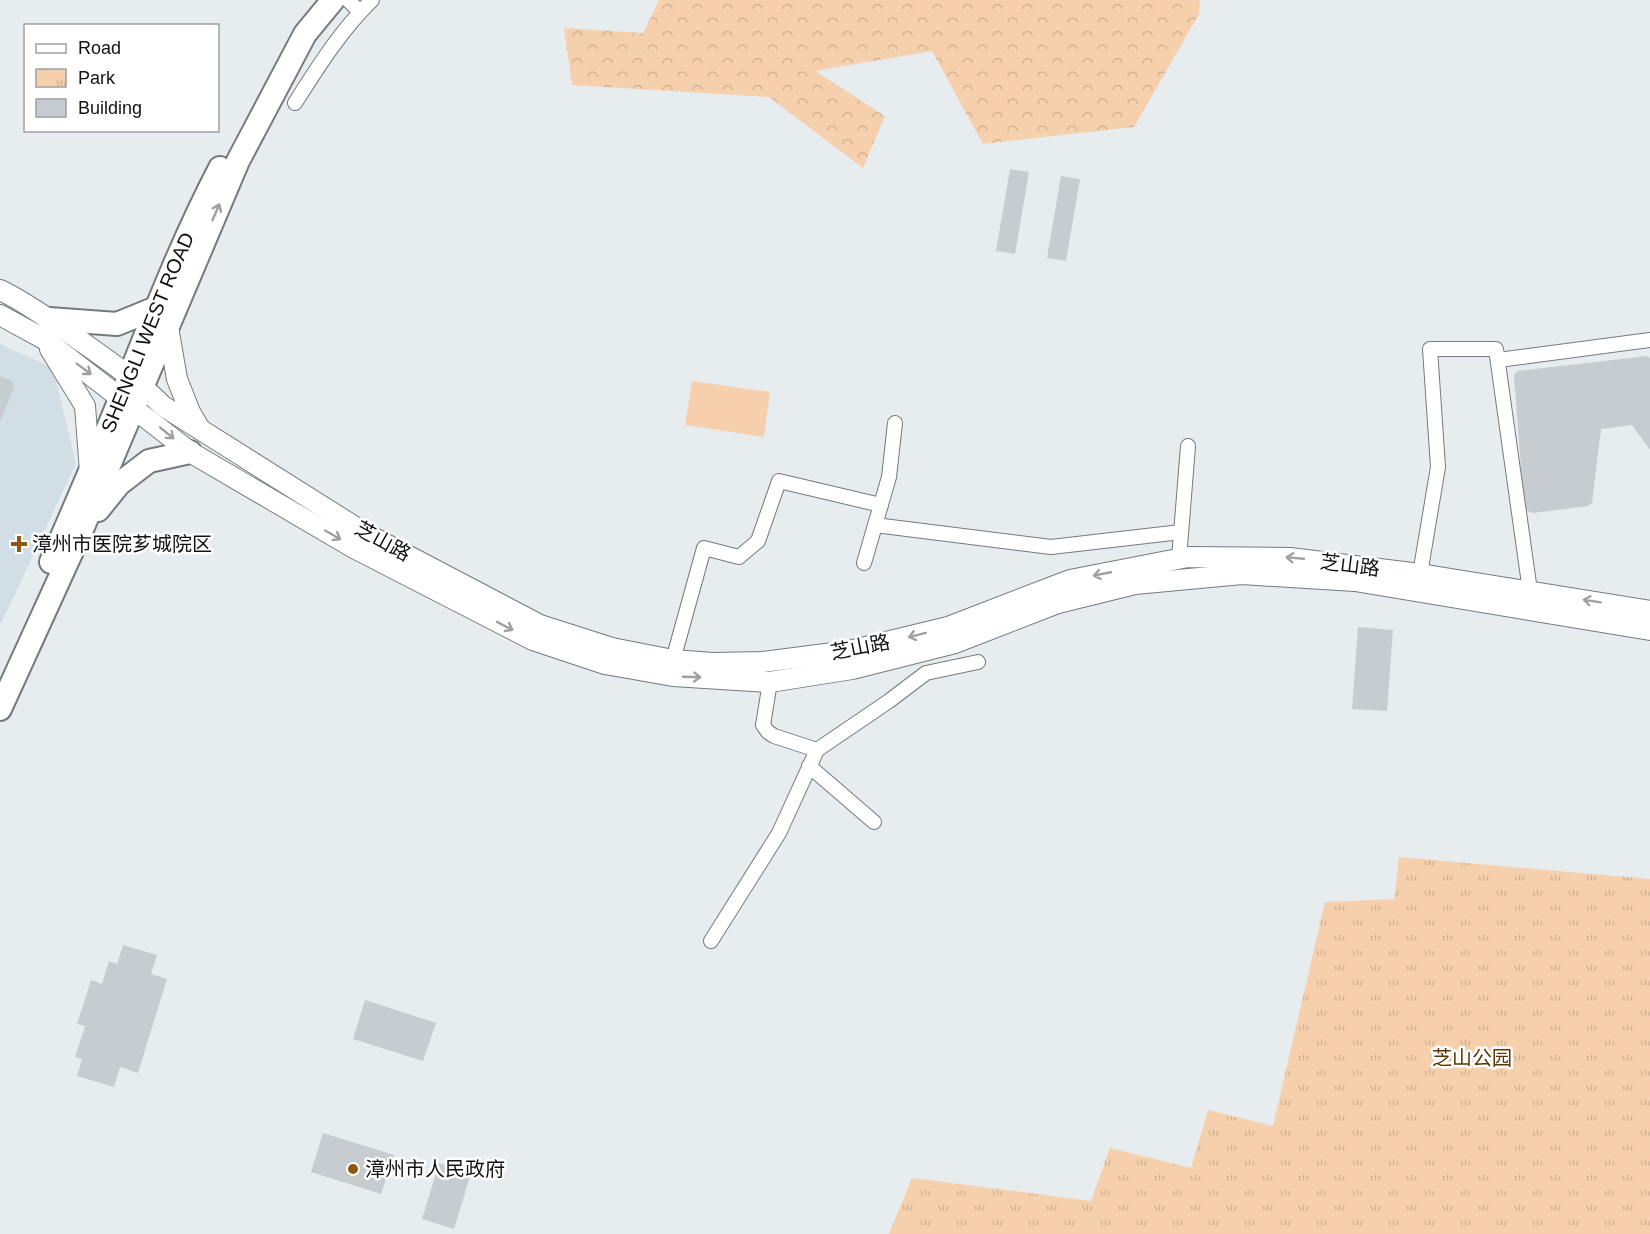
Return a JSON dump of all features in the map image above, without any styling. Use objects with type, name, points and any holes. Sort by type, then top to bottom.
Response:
[{"type":"main road","name":"SHENGLI WEST ROAD","points":[[0,676],[90,473],[128,402],[162,317],[203,199],[295,24],[315,0]]},
{"type":"main road","points":[[200,429],[190,412],[177,379],[162,317],[238,161],[305,34],[333,0]]},
{"type":"main road","points":[[0,290],[128,402],[190,452],[354,548],[533,640],[605,664],[673,676],[770,682],[852,669],[955,644],[1058,603],[1135,584],[1242,574],[1355,581],[1650,630]]},
{"type":"main road","points":[[0,315],[46,329],[117,324],[162,317]]},
{"type":"main road","points":[[46,329],[85,406],[90,473]]},
{"type":"main road","name":"芝山路","points":[[46,329],[136,381],[163,406],[363,532],[540,625],[612,648],[674,660],[713,663],[762,662],[849,651],[948,627],[1070,580],[1188,557],[1290,558],[1420,574],[1650,610]]},
{"type":"main road","points":[[0,709],[83,527],[128,402]]},
{"type":"main road","points":[[83,527],[120,484],[149,461],[190,452]]},
{"type":"street","points":[[348,0],[360,12]]},
{"type":"street","points":[[295,103],[323,59],[372,0]]},
{"type":"street","points":[[1498,360],[1650,340]]},
{"type":"street","points":[[1420,574],[1438,467],[1430,349],[1496,349],[1530,591]]},
{"type":"street","points":[[864,563],[889,477],[895,423]]},
{"type":"street","points":[[1179,559],[1188,446]]},
{"type":"street","points":[[674,660],[704,548],[739,557],[758,541],[779,481],[881,505]]},
{"type":"street","points":[[875,525],[1051,547],[1181,532]]},
{"type":"street","points":[[711,941],[779,832],[817,750],[926,673],[978,662]]},
{"type":"street","points":[[770,682],[763,725],[774,736],[817,750]]},
{"type":"street","points":[[809,766],[874,822]]},
{"type":"shaded area","name":"漳州市医院芗城院区","points":[[0,344],[53,368],[76,463],[0,626]]},
{"type":"green space","points":[[659,0],[1200,0],[1199,14],[1134,127],[983,144],[932,51],[815,71],[885,116],[863,168],[769,97],[572,85],[564,28],[643,33]]},
{"type":"green space","points":[[692,381],[770,392],[764,437],[685,425]]},
{"type":"green space","name":"芝山公园","points":[[1399,857],[1650,879],[1650,1234],[889,1234],[912,1178],[1091,1201],[1110,1148],[1191,1168],[1208,1110],[1273,1126],[1325,902],[1394,899]]},
{"type":"building","points":[[1010,169],[1029,172],[1015,254],[996,251]]},
{"type":"building","points":[[1061,176],[1080,179],[1066,261],[1047,258]]},
{"type":"building","points":[[1647,356],[1650,358],[1650,450],[1632,425],[1601,429],[1592,503],[1588,506],[1533,513],[1527,511],[1524,507],[1514,376],[1517,371]]},
{"type":"building","points":[[0,376],[11,380],[14,387],[0,422]]},
{"type":"building","points":[[1358,627],[1393,630],[1387,711],[1352,709]]},
{"type":"building","points":[[123,945],[157,955],[151,974],[167,979],[138,1073],[120,1067],[114,1087],[77,1076],[82,1059],[75,1057],[85,1026],[77,1024],[91,980],[102,984],[109,961],[117,964]]},
{"type":"building","points":[[365,1000],[436,1023],[423,1061],[353,1039]]},
{"type":"building","points":[[323,1133],[394,1155],[381,1194],[311,1172]]},
{"type":"building","points":[[439,1163],[471,1173],[454,1229],[422,1219]]},
{"type":"place","name":"漳州市医院芗城院区","points":[[19,544]]},
{"type":"place","name":"漳州市人民政府","points":[[353,1169]]}]
